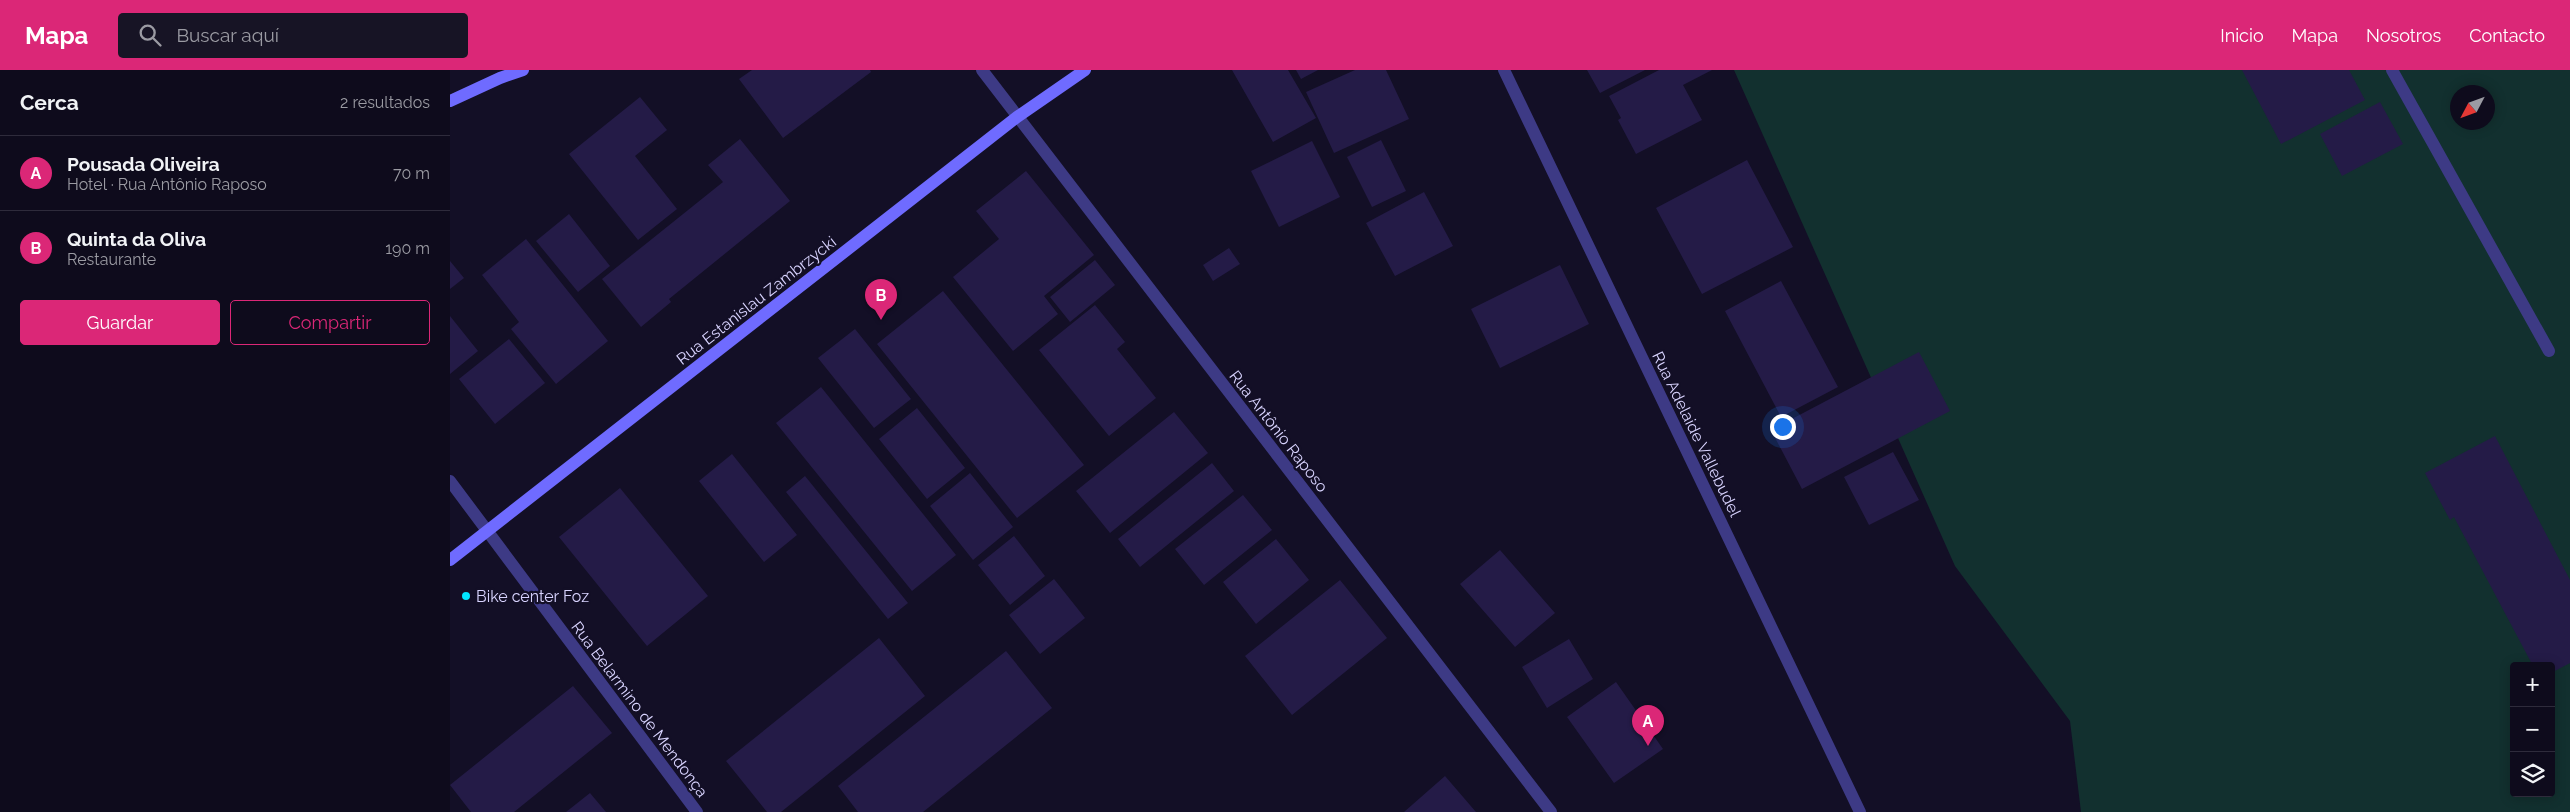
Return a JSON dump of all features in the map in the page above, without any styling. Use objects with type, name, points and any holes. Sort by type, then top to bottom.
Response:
[{"type":"main road","points":[[450,101],[500,78],[523,70]]},
{"type":"main road","name":"Rua Estanislau Zambrzycki","points":[[450,560],[1017,117],[1085,70]]},
{"type":"main road","points":[[450,109],[500,78]]},
{"type":"street","name":"Rua Antônio Raposo","points":[[982,70],[1551,812]]},
{"type":"street","name":"Rua Adelaide Vallebudel","points":[[1504,70],[1860,812]]},
{"type":"street","points":[[2392,70],[2548,351]]},
{"type":"street","name":"Rua Belarmino de Mendonça","points":[[450,481],[696,812]]},
{"type":"green space","points":[[1734,70],[2570,70],[2570,812],[2081,812],[2070,721],[1955,566]]},
{"type":"building","points":[[752,70],[870,70],[871,72],[783,138],[739,79]]},
{"type":"building","points":[[1232,70],[1288,70],[1316,118],[1273,142]]},
{"type":"building","points":[[1296,70],[1318,70],[1301,79]]},
{"type":"building","points":[[1355,70],[1386,70],[1409,119],[1334,153],[1306,92]]},
{"type":"building","points":[[1587,70],[1645,70],[1600,93]]},
{"type":"building","points":[[1659,70],[1712,70],[1683,85],[1702,120],[1636,154],[1618,120],[1621,118],[1609,96]]},
{"type":"building","points":[[2242,70],[2349,70],[2365,100],[2281,144]]},
{"type":"building","points":[[640,97],[667,130],[635,156],[677,209],[638,240],[569,154]]},
{"type":"building","points":[[2380,102],[2403,144],[2342,176],[2320,134]]},
{"type":"building","points":[[740,139],[790,201],[669,299],[671,302],[641,327],[602,279],[723,182],[708,165]]},
{"type":"building","points":[[1381,140],[1406,191],[1372,207],[1347,157]]},
{"type":"building","points":[[1312,141],[1340,197],[1279,227],[1251,171]]},
{"type":"building","points":[[1747,160],[1793,247],[1702,294],[1656,208]]},
{"type":"building","points":[[1026,171],[1094,255],[1044,296],[1058,314],[1013,351],[953,277],[999,239],[976,211]]},
{"type":"building","points":[[1424,192],[1453,246],[1395,276],[1366,223]]},
{"type":"building","points":[[569,214],[610,266],[578,292],[536,241]]},
{"type":"building","points":[[526,239],[608,341],[556,384],[511,329],[519,322],[482,275]]},
{"type":"building","points":[[1229,248],[1240,264],[1213,281],[1203,265]]},
{"type":"building","points":[[1095,260],[1115,285],[1070,322],[1050,297]]},
{"type":"building","points":[[450,261],[464,278],[450,289]]},
{"type":"building","points":[[1560,265],[1589,324],[1500,368],[1471,309]]},
{"type":"building","points":[[1781,281],[1838,387],[1781,417],[1725,311]]},
{"type":"building","points":[[943,291],[1084,465],[1017,518],[877,344]]},
{"type":"building","points":[[1095,305],[1125,342],[1117,349],[1156,398],[1109,436],[1039,350]]},
{"type":"building","points":[[450,316],[478,351],[450,374]]},
{"type":"building","points":[[855,329],[911,399],[874,428],[818,358]]},
{"type":"building","points":[[509,339],[545,383],[495,424],[459,379]]},
{"type":"building","points":[[1919,352],[1950,411],[1802,489],[1771,430]]},
{"type":"building","points":[[821,387],[956,555],[912,591],[776,423]]},
{"type":"building","points":[[917,408],[965,468],[927,499],[879,439]]},
{"type":"building","points":[[1174,412],[1208,453],[1110,533],[1076,491]]},
{"type":"building","points":[[2495,436],[2570,580],[2570,663],[2555,671],[2555,662],[2531,662],[2454,517],[2450,520],[2425,473]]},
{"type":"building","points":[[1893,452],[1919,500],[1869,525],[1844,477]]},
{"type":"building","points":[[732,454],[797,535],[764,562],[699,481]]},
{"type":"building","points":[[1212,463],[1234,491],[1140,567],[1118,539]]},
{"type":"building","points":[[970,473],[1013,527],[973,560],[930,506]]},
{"type":"building","points":[[805,476],[908,603],[888,619],[786,492]]},
{"type":"building","points":[[620,488],[708,596],[647,646],[559,537]]},
{"type":"building","points":[[1243,495],[1272,530],[1204,585],[1175,549]]},
{"type":"building","points":[[1014,536],[1045,576],[1010,605],[978,565]]},
{"type":"building","points":[[1276,539],[1309,580],[1256,624],[1223,582]]},
{"type":"building","points":[[1500,550],[1555,613],[1515,647],[1460,584]]},
{"type":"building","points":[[1054,579],[1085,618],[1040,654],[1009,615]]},
{"type":"building","points":[[1340,580],[1387,638],[1292,715],[1245,656]]},
{"type":"building","points":[[879,638],[925,696],[781,812],[767,812],[726,761]]},
{"type":"building","points":[[1569,639],[1593,679],[1547,708],[1522,667]]},
{"type":"building","points":[[1006,651],[1052,708],[923,812],[858,812],[838,786]]},
{"type":"building","points":[[1616,682],[1663,749],[1614,783],[1567,717]]},
{"type":"building","points":[[573,686],[612,733],[514,812],[471,812],[450,785]]},
{"type":"building","points":[[1445,776],[1476,812],[1404,812]]},
{"type":"building","points":[[590,793],[606,812],[566,812]]},
{"type":"place","name":"Quinta da Oliva","points":[[881,320]]},
{"type":"place","name":"Bike center Foz","points":[[466,596]]},
{"type":"place","name":"Pousada Oliveira","points":[[1648,746]]}]
